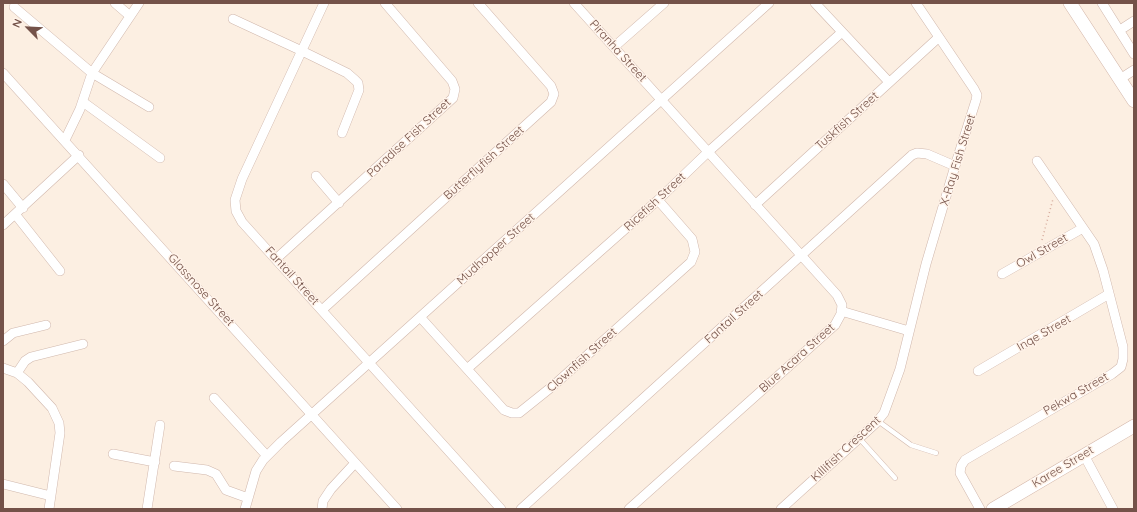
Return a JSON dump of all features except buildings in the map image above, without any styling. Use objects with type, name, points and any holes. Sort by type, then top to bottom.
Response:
[{"type":"street","points":[[115,3],[130,16]]},
{"type":"street","points":[[65,140],[83,102],[92,73],[139,3]]},
{"type":"street","name":"Fantail Street","points":[[324,3],[242,179],[235,200],[236,211],[242,222],[501,509]]},
{"type":"street","name":"Paradise Fish Street","points":[[276,259],[453,98],[454,86],[452,82],[385,3]]},
{"type":"street","name":"Butterflyfish Street","points":[[322,310],[540,112],[552,99],[554,94],[551,86],[478,3]]},
{"type":"street","name":"Piranha Street","points":[[574,3],[661,100]]},
{"type":"street","points":[[614,48],[664,3]]},
{"type":"street","name":"Mudhopper Street","points":[[245,509],[256,471],[268,456],[311,414],[421,318],[769,3]]},
{"type":"street","points":[[815,3],[841,33],[889,82]]},
{"type":"street","name":"X-Ray Fish Street","points":[[909,331],[955,166],[977,95],[916,3]]},
{"type":"street","points":[[1070,3],[1134,101]]},
{"type":"street","points":[[1102,3],[1134,54]]},
{"type":"street","points":[[14,7],[92,73],[149,107]]},
{"type":"street","points":[[233,19],[347,73],[358,83],[358,90],[342,133]]},
{"type":"street","points":[[1120,30],[1134,21]]},
{"type":"street","name":"Ricefish Street","points":[[467,369],[658,200],[708,152],[841,33]]},
{"type":"street","name":"Tuskfish Street","points":[[755,205],[938,38]]},
{"type":"street","points":[[1120,79],[1134,70]]},
{"type":"street","name":"Glassnose Street","points":[[3,73],[79,155],[397,509]]},
{"type":"street","name":"Blue Acara Street","points":[[629,509],[835,325],[841,312],[839,298],[661,100]]},
{"type":"street","points":[[83,102],[160,158]]},
{"type":"street","name":"Fantail Street","points":[[521,509],[915,154],[920,152],[932,155],[955,166]]},
{"type":"street","points":[[3,225],[79,155]]},
{"type":"street","name":"Pekwa Street","points":[[980,509],[960,473],[961,466],[966,460],[1112,374],[1121,367],[1124,354],[1100,258],[1094,244],[1037,160]]},
{"type":"street","points":[[316,176],[339,203]]},
{"type":"street","points":[[3,184],[23,208]]},
{"type":"street","name":"Clownfish Street","points":[[421,318],[504,410],[512,413],[519,413],[554,385],[694,259],[695,248],[692,239],[658,200]]},
{"type":"street","points":[[15,214],[60,271]]},
{"type":"street","name":"Owl Street","points":[[1002,274],[1083,228]]},
{"type":"street","name":"Inqe Street","points":[[978,371],[1109,294]]},
{"type":"street","points":[[841,312],[909,331]]},
{"type":"street","points":[[3,341],[13,333],[46,325]]},
{"type":"street","name":"Killifish Crescent","points":[[781,509],[878,421],[884,412],[900,369],[909,331]]},
{"type":"street","points":[[17,373],[25,361],[32,357],[83,344]]},
{"type":"street","points":[[3,368],[17,373],[28,382],[52,408],[59,423],[60,433],[49,509]]},
{"type":"street","points":[[214,398],[268,456]]},
{"type":"street","points":[[147,509],[160,425]]},
{"type":"street","name":"Karee Street","points":[[993,509],[1134,426]]},
{"type":"street","points":[[113,454],[155,462]]},
{"type":"street","points":[[1084,455],[1113,509]]},
{"type":"street","points":[[322,509],[323,501],[331,489],[355,463]]},
{"type":"street","points":[[174,466],[207,470],[216,474],[226,490],[248,498]]},
{"type":"street","points":[[3,484],[50,496]]},
{"type":"lane","points":[[878,421],[911,445],[936,453]]},
{"type":"lane","points":[[859,438],[895,478]]},
{"type":"path","points":[[1039,254],[1056,187]]}]
